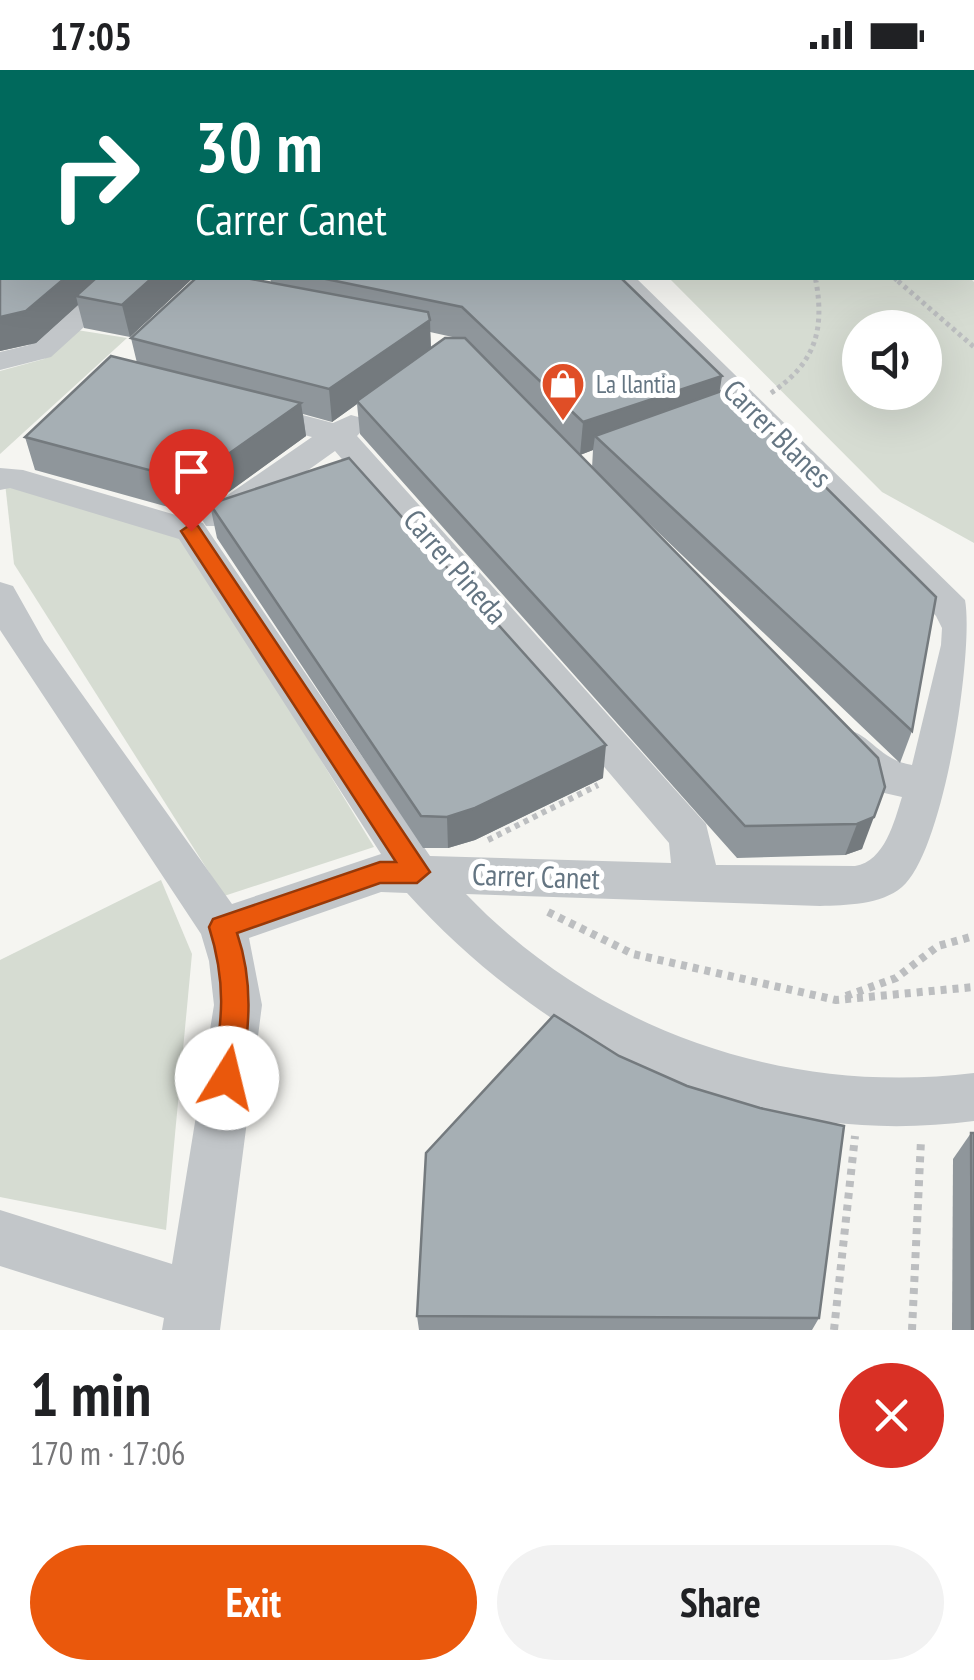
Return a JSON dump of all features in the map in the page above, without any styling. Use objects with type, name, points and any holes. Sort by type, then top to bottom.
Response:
[{"type":"street","points":[[0,360],[40,352],[122,280]]},
{"type":"street","name":"Carrer Blanes","points":[[622,280],[936,590],[961,628],[925,784],[902,856],[886,874],[858,885]]},
{"type":"street","points":[[210,400],[338,434]]},
{"type":"street","points":[[191,531],[212,522],[371,411]]},
{"type":"street","name":"Carrer Pineda","points":[[338,434],[690,837],[696,882]]},
{"type":"street","points":[[16,469],[191,531],[417,872],[449,910],[570,1005],[640,1042],[724,1076],[792,1095],[858,1104],[922,1104],[974,1097]]},
{"type":"street","points":[[0,594],[59,694],[222,927],[233,960],[238,1005],[193,1315],[0,1238]]},
{"type":"street","points":[[822,720],[878,776],[925,784]]},
{"type":"street","name":"Carrer Canet","points":[[222,927],[380,873],[858,885]]},
{"type":"path","points":[[770,393],[800,375],[819,344],[815,280]]},
{"type":"path","points":[[896,280],[974,346]]},
{"type":"path","points":[[488,840],[603,782]]},
{"type":"path","points":[[520,876],[552,916],[633,954],[836,1000],[974,987]]},
{"type":"path","points":[[836,1000],[896,978],[938,946],[974,936]]},
{"type":"path","points":[[834,1330],[858,1104]]},
{"type":"path","points":[[912,1330],[922,1104]]},
{"type":"shaded area","points":[[671,280],[972,280],[974,543],[882,492]]},
{"type":"shaded area","points":[[77,330],[127,338],[0,454],[0,371],[44,359]]},
{"type":"shaded area","points":[[5,483],[183,534],[374,847],[224,896],[14,564]]},
{"type":"shaded area","points":[[161,880],[192,954],[166,1230],[0,1197],[0,960]]},
{"type":"building","points":[[0,280],[63,280],[26,311],[0,317]]},
{"type":"building","points":[[94,280],[150,280],[122,305],[76,296]]},
{"type":"building","points":[[194,280],[257,280],[428,312],[430,320],[329,389],[131,338]]},
{"type":"building","points":[[331,280],[623,280],[722,376],[583,422],[462,307]]},
{"type":"building","points":[[445,338],[465,338],[878,758],[885,787],[874,817],[857,824],[745,826],[357,401]]},
{"type":"building","points":[[111,356],[301,403],[190,481],[25,437]]},
{"type":"building","points":[[727,389],[936,597],[912,731],[595,436]]},
{"type":"building","points":[[349,458],[606,745],[475,808],[447,817],[421,816],[210,504]]},
{"type":"building","points":[[554,1015],[619,1056],[687,1086],[760,1108],[844,1126],[819,1318],[417,1316],[426,1153]]},
{"type":"building","points":[[974,1133],[974,1330],[972,1330]]},
{"type":"place","name":"La llantia","points":[[563,422]]},
{"type":"route","points":[[191,531],[417,872],[380,873],[314,892],[222,927],[233,960],[238,1005],[227,1078]]}]
